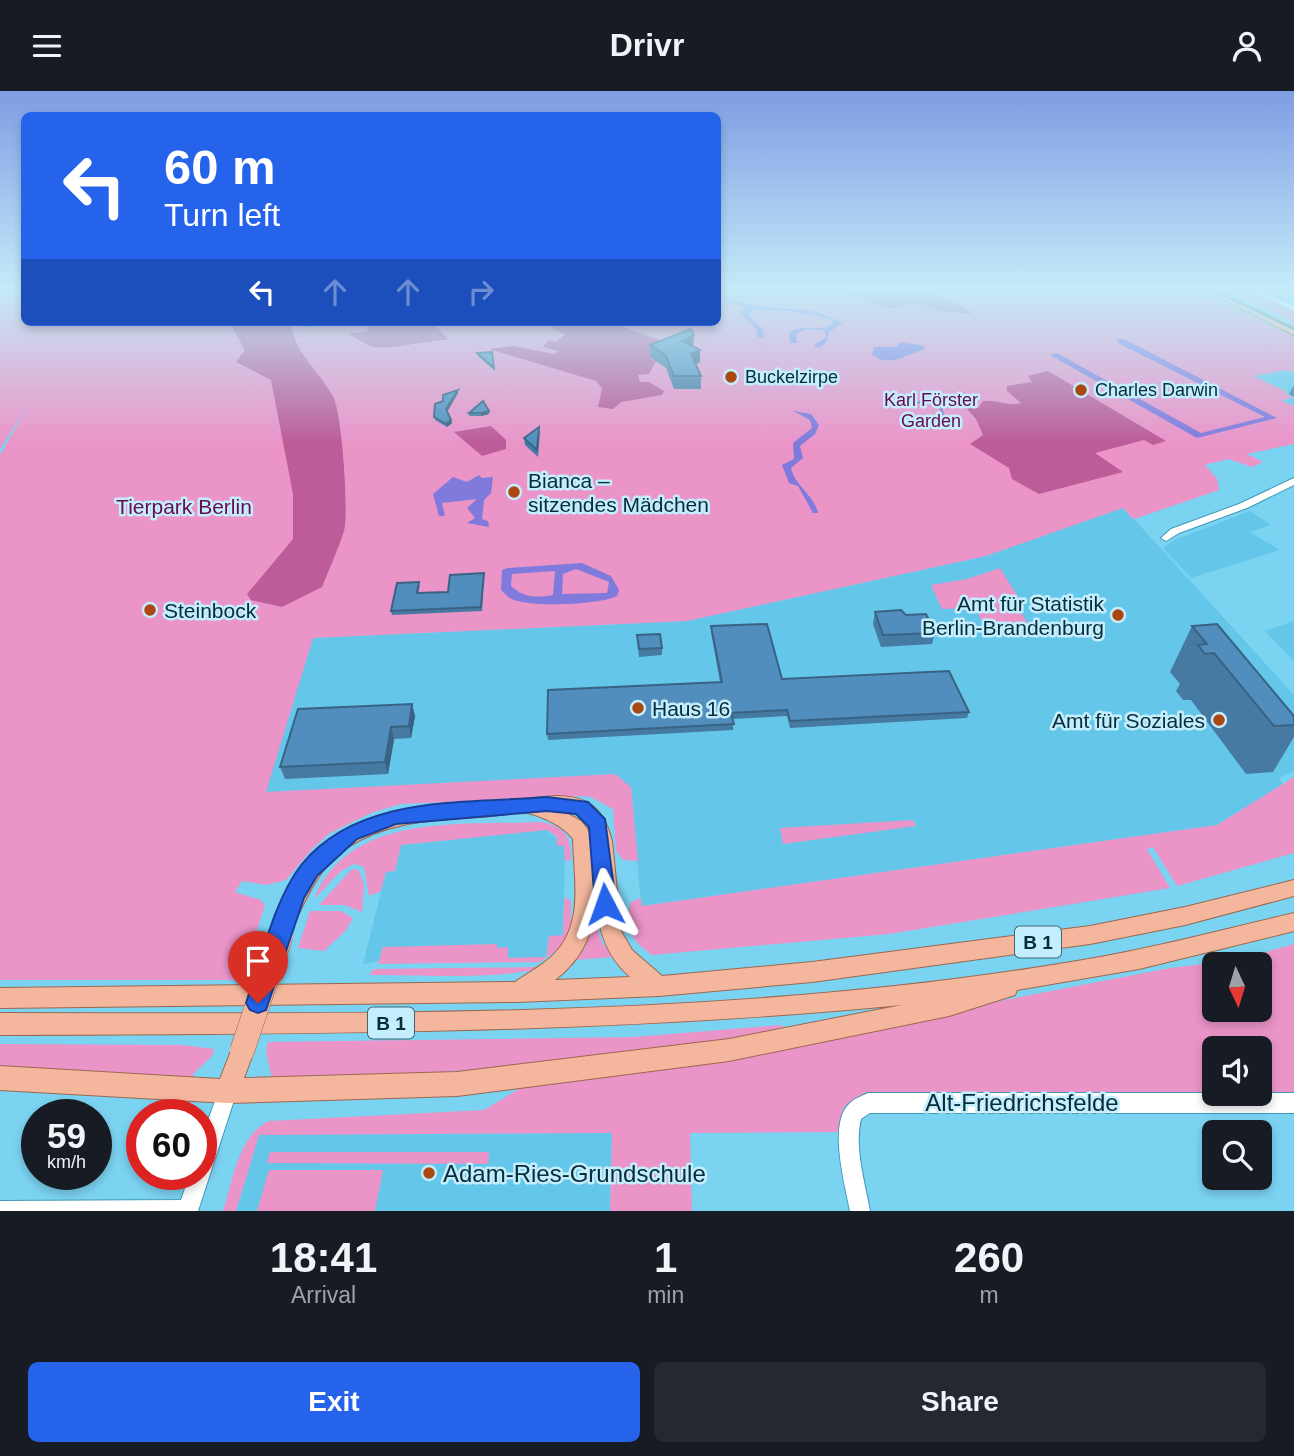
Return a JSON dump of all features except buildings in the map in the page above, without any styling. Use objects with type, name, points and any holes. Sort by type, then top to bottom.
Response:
[{"type":"main road","points":[[228,1091],[290,906],[310,870],[322,856],[351,834],[369,825],[413,814],[565,803],[581,807],[593,816],[600,832],[611,934],[617,947],[636,969],[659,986]]},
{"type":"main road","points":[[517,992],[538,981],[564,958],[583,926],[583,838],[576,827],[558,815],[528,807]]},
{"type":"main road","name":"B 1","points":[[0,998],[517,992],[659,986],[812,972],[1090,935],[1185,916],[1294,888]]},
{"type":"main road","name":"B 1","points":[[0,1024],[518,1022],[781,1007],[1046,976],[1294,922]]},
{"type":"main road","points":[[0,1078],[228,1091],[457,1084],[729,1050],[949,1006],[1046,976]]},
{"type":"street","points":[[1166,538],[1175,531],[1243,506],[1294,481]]},
{"type":"street","points":[[217,1124],[228,1091]]},
{"type":"street","name":"Alt-Friedrichsfelde","points":[[860,1211],[849,1133],[854,1112],[868,1103],[1294,1103]]},
{"type":"street","points":[[0,1211],[188,1210],[195,1190]]},
{"type":"shaded area","points":[[239,339],[296,339],[333,396],[342,441],[344,531],[322,587],[282,607],[251,600],[247,594],[293,539],[293,494],[271,380],[236,362],[245,350]]},
{"type":"shaded area","points":[[358,339],[448,340],[390,347],[374,347]]},
{"type":"shaded area","points":[[559,339],[657,339],[667,343],[665,352],[650,358],[656,361],[649,374],[638,375],[640,382],[649,382],[664,391],[662,395],[621,402],[613,409],[598,407],[602,388],[596,381],[489,349],[513,346],[554,354],[559,351],[543,347],[548,340],[555,342]]},
{"type":"shaded area","points":[[823,339],[827,339],[818,348],[814,345]]},
{"type":"shaded area","points":[[901,342],[925,346],[923,350],[891,360],[878,359],[872,355],[874,347],[896,347]]},
{"type":"shaded area","points":[[1286,370],[1294,372],[1294,406],[1280,400],[1288,399],[1286,391],[1253,376]]},
{"type":"shaded area","points":[[1048,371],[1166,441],[1153,445],[1144,440],[1095,453],[1123,472],[1039,494],[1012,479],[1009,468],[970,444],[983,435],[976,419],[966,408],[978,408],[983,401],[1021,403],[1007,391],[1007,386],[1032,382],[1028,376]]},
{"type":"shaded area","points":[[793,411],[811,414],[819,425],[815,434],[800,446],[803,458],[791,468],[818,513],[813,513],[798,486],[789,483],[782,465],[794,459],[793,443],[812,428],[810,420]]},
{"type":"shaded area","points":[[491,426],[506,440],[506,449],[482,456],[454,432]]},
{"type":"shaded area","points":[[479,475],[482,478],[493,477],[491,493],[484,500],[482,519],[488,521],[489,527],[467,523],[475,518],[467,508],[477,499],[442,503],[445,516],[439,516],[433,494],[453,477],[467,482]]},
{"type":"shaded area","points":[[1123,507],[1294,695],[1294,771],[1279,778],[1283,784],[1217,825],[641,906],[631,787],[265,792],[313,638],[687,621],[986,556]]},
{"type":"shaded area","points":[[1250,511],[1271,525],[1250,532],[1280,550],[1191,578],[1163,548],[1174,540]]},
{"type":"shaded area","points":[[582,563],[611,576],[619,590],[617,596],[582,603],[523,602],[512,599],[501,590],[502,570]],"holes":[[[576,569],[609,582],[607,593],[562,594],[563,574]],[[555,571],[553,595],[531,596],[511,586],[512,574]]]},
{"type":"shaded area","points":[[1294,621],[1294,661],[1265,631]]},
{"type":"shaded area","points":[[547,830],[564,846],[565,861],[563,936],[546,957],[379,961],[363,964],[386,872],[395,871],[401,845]]},
{"type":"shaded area","name":"Adam-Ries-Grundschule","points":[[612,1133],[610,1211],[236,1211],[259,1135]]},
{"type":"green space","name":"Tierpark Berlin","points":[[0,339],[1294,339],[1294,372],[1286,370],[1254,376],[1287,392],[1285,393],[1293,398],[1281,400],[1294,406],[1294,444],[1247,454],[1263,462],[1252,467],[1228,459],[1205,465],[1217,479],[1219,490],[1140,517],[1133,519],[1123,508],[986,556],[687,621],[313,638],[266,792],[615,774],[631,787],[638,861],[623,860],[616,851],[613,809],[591,797],[401,804],[371,813],[330,833],[312,849],[286,880],[267,885],[242,881],[235,892],[261,900],[265,906],[240,980],[0,980],[0,455],[28,406],[0,449]]},
{"type":"green space","points":[[1000,568],[1022,603],[1016,604],[1028,624],[984,625],[975,608],[942,609],[931,585],[967,579]]},
{"type":"green space","points":[[1294,777],[1294,853],[1177,886],[1153,847],[1147,849],[1170,888],[889,934],[652,955],[634,939],[628,926],[631,902],[641,898],[642,906],[1217,825]]},
{"type":"green space","points":[[913,820],[916,826],[783,844],[780,828]]},
{"type":"green space","points":[[541,822],[556,827],[565,834],[570,845],[571,860],[565,861],[564,846],[557,846],[557,837],[547,830],[401,845],[395,871],[386,872],[381,891],[369,896],[364,867],[354,864],[341,871],[314,899],[331,871],[354,850],[381,837],[412,829],[445,825]]},
{"type":"green space","points":[[352,869],[359,870],[364,885],[362,912],[345,905],[319,905]]},
{"type":"green space","points":[[564,897],[571,901],[571,929],[564,945],[540,962],[378,964],[383,947],[497,944],[497,948],[508,947],[508,958],[546,957],[549,936],[563,935]]},
{"type":"green space","points":[[310,911],[341,911],[353,918],[346,930],[324,951],[298,948]]},
{"type":"green space","points":[[593,916],[602,943],[615,957],[575,960],[584,949]]},
{"type":"green space","points":[[1294,944],[1294,1095],[1272,1095],[1272,1036],[1202,1036],[1202,1095],[868,1094],[843,1108],[842,1132],[690,1133],[692,1211],[610,1211],[612,1133],[259,1135],[236,1211],[223,1211],[243,1148],[250,1137],[269,1121],[484,1110],[524,1086],[821,1040],[1170,968],[1202,964],[1202,1022],[1272,1022],[1272,952],[1266,952]]},
{"type":"green space","points":[[541,967],[507,974],[369,975],[374,969]]},
{"type":"green space","points":[[782,1025],[784,1029],[657,1050],[529,1065],[401,1074],[272,1079],[266,1051],[268,1042],[633,1037]]},
{"type":"green space","points":[[0,1044],[182,1045],[214,1049],[212,1056],[193,1074],[195,1079],[0,1069]]},
{"type":"green space","points":[[270,1152],[489,1152],[488,1164],[267,1163]]},
{"type":"green space","points":[[269,1170],[383,1170],[375,1211],[257,1211]]},
{"type":"waterway","points":[[1054,355],[1200,436],[1273,418],[1121,341]]},
{"type":"waterway","points":[[907,404],[938,400]]},
{"type":"waterway","points":[[938,400],[946,400]]},
{"type":"waterway","points":[[938,400],[946,400]]},
{"type":"waterway","points":[[943,415],[941,408],[946,405],[946,400]]},
{"type":"place","name":"Buckelzirpe","points":[[731,377]]},
{"type":"place","name":"Charles Darwin","points":[[1081,390]]},
{"type":"place","name":"Bianca – sitzendes Mädchen","points":[[514,492]]},
{"type":"place","name":"Steinbock","points":[[150,610]]},
{"type":"place","name":"Amt für Statistik Berlin-Brandenburg","points":[[1118,615]]},
{"type":"place","name":"Haus 16","points":[[638,708]]},
{"type":"place","name":"Amt für Soziales","points":[[1219,720]]},
{"type":"place","name":"Adam-Ries-Grundschule","points":[[429,1173]]},
{"type":"route","points":[[258,1003],[281,931],[295,896],[310,870],[337,844],[377,822],[413,814],[547,804],[565,803],[581,807],[593,816],[600,832],[605,904]]},
{"type":"park label","name":"Karl Förster Garden","points":[[931,410]]}]
